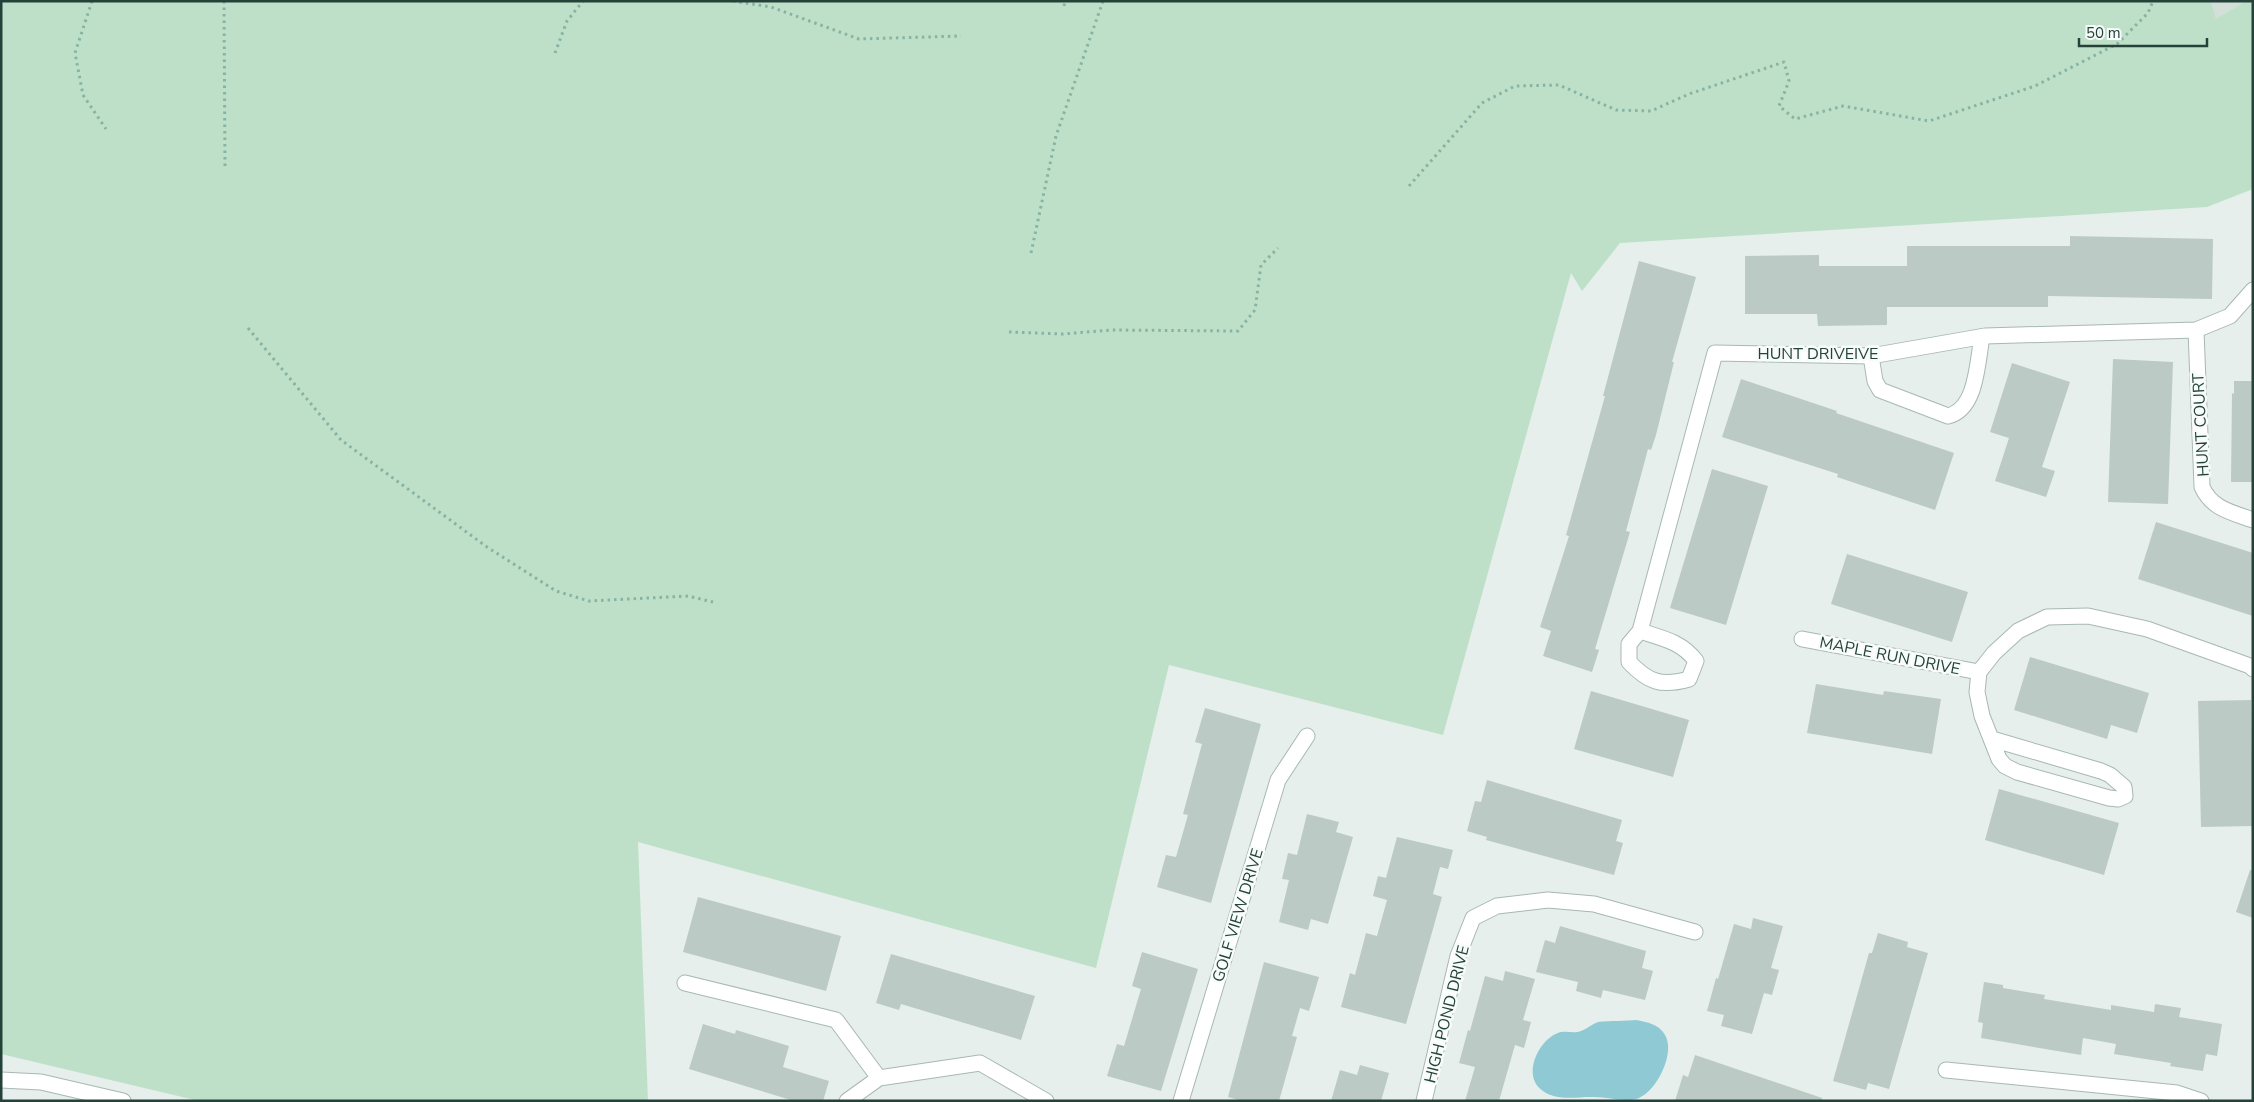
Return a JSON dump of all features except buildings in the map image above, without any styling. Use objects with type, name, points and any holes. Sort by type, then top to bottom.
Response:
[{"type":"street","name":"HUNT DRIVEIVE","points":[[1640,631],[1715,353],[1871,356],[1982,337],[2196,330],[2230,316],[2253,290]]},
{"type":"street","name":"HUNT COURT","points":[[2196,330],[2202,487],[2207,498],[2217,506],[2253,520]]},
{"type":"street","points":[[1871,356],[1875,381],[1880,390],[1948,416],[1956,414],[1967,404],[1971,395],[1982,337]]},
{"type":"street","name":"MAPLE RUN DRIVE","points":[[1992,739],[2101,771],[2110,775],[2124,787],[2125,796],[2118,799],[2109,798],[2017,772],[2005,766],[1999,759],[1982,716],[1978,692],[1979,672],[1994,653],[2018,632],[2047,616],[2088,616],[2148,629],[2253,669]]},
{"type":"street","name":"MAPLE RUN DRIVE","points":[[1802,639],[1979,672]]},
{"type":"street","name":"GOLF VIEW DRIVE","points":[[1182,1101],[1278,780],[1307,736]]},
{"type":"street","name":"HIGH POND DRIVE","points":[[1424,1101],[1458,956],[1473,918],[1497,906],[1548,900],[1594,904],[1695,932]]},
{"type":"street","points":[[685,982],[836,1020],[879,1078]]},
{"type":"street","points":[[847,1101],[879,1078],[980,1062],[1046,1101]]},
{"type":"street","points":[[1946,1070],[2177,1093],[2201,1101]]},
{"type":"street","points":[[1,1080],[41,1082],[123,1101]]},
{"type":"path","points":[[92,1],[75,53],[83,95],[106,129]]},
{"type":"path","points":[[224,1],[224,166]]},
{"type":"path","points":[[555,53],[567,20],[582,1]]},
{"type":"path","points":[[734,1],[771,7],[859,39],[961,36]]},
{"type":"path","points":[[1064,6],[1065,1]]},
{"type":"path","points":[[1031,253],[1056,136],[1103,1]]},
{"type":"path","points":[[1409,186],[1482,103],[1514,86],[1560,85],[1616,110],[1651,111],[1689,94],[1784,62],[1789,81],[1779,106],[1795,119],[1843,106],[1929,121],[2035,86],[2117,44],[2148,13],[2153,1]]},
{"type":"path","points":[[1009,332],[1062,334],[1111,330],[1238,331],[1255,310],[1261,265],[1278,248]]},
{"type":"path","points":[[248,328],[341,440],[487,547],[556,591],[589,601],[688,596],[713,602]]},
{"type":"shaded area","points":[[2211,1],[2246,1],[2216,20]]},
{"type":"green space","points":[[1,1],[2211,1],[2216,19],[2246,1],[2253,1],[2253,189],[2207,207],[1620,243],[1582,291],[1571,273],[1443,735],[1169,665],[1096,968],[638,842],[648,1101],[199,1101],[1,1054]]},
{"type":"water","points":[[1636,1020],[1659,1028],[1665,1035],[1668,1043],[1666,1062],[1662,1072],[1651,1089],[1643,1096],[1630,1100],[1597,1097],[1560,1097],[1548,1094],[1537,1085],[1533,1077],[1535,1059],[1544,1043],[1551,1037],[1561,1032],[1581,1031],[1598,1022]]}]
